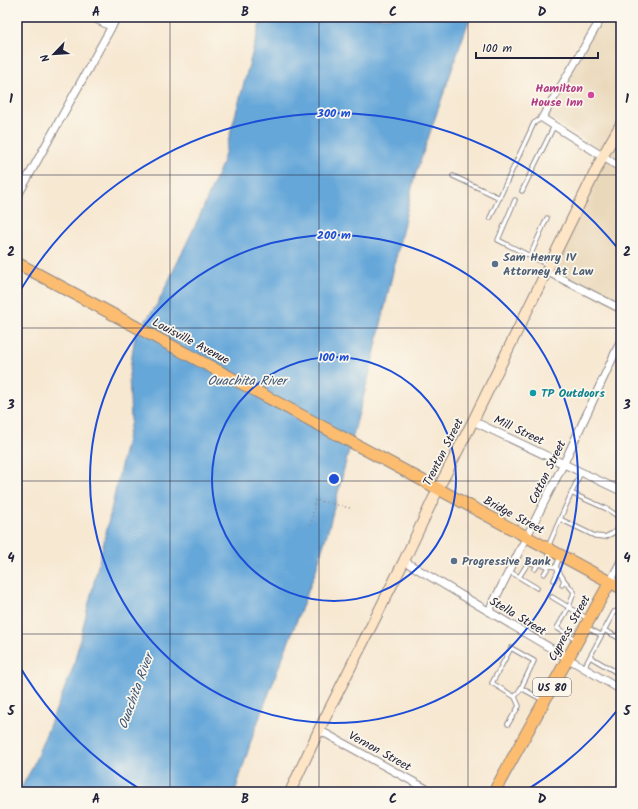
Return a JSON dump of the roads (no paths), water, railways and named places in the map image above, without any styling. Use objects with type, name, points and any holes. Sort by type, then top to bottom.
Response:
[{"type":"main road","name":"Louisville Avenue","points":[[17,263],[394,465]]},
{"type":"main road","name":"Bridge Street","points":[[394,465],[621,588]]},
{"type":"main road","name":"Cypress Street","points":[[494,792],[610,582]]},
{"type":"street","points":[[92,17],[112,27]]},
{"type":"street","points":[[17,196],[117,17]]},
{"type":"street","points":[[602,17],[542,118],[621,168]]},
{"type":"street","name":"Trenton Street","points":[[290,792],[319,730],[404,561],[602,157],[621,124]]},
{"type":"street","points":[[548,268],[621,309]]},
{"type":"street","name":"Cotton Street","points":[[489,611],[564,463],[621,340]]},
{"type":"street","name":"Mill Street","points":[[473,421],[621,491]]},
{"type":"street","name":"Stella Street","points":[[404,561],[621,690]]},
{"type":"street","name":"Cypress Street","points":[[610,582],[621,561]]},
{"type":"street","name":"Vernon Street","points":[[319,730],[432,792]]},
{"type":"lane","points":[[490,218],[534,123],[542,118]]},
{"type":"lane","points":[[522,191],[554,126]]},
{"type":"lane","points":[[453,176],[500,198]]},
{"type":"lane","points":[[514,200],[498,240],[530,256],[548,268]]},
{"type":"lane","points":[[530,256],[547,218]]},
{"type":"lane","points":[[547,548],[581,472]]},
{"type":"lane","points":[[560,519],[595,536],[604,537],[618,530],[621,522],[616,515],[607,509],[571,493]]},
{"type":"lane","points":[[560,555],[556,567],[574,592],[557,628],[577,640]]},
{"type":"lane","points":[[519,577],[528,563],[556,567]]},
{"type":"lane","points":[[535,569],[538,564]]},
{"type":"lane","points":[[544,574],[549,566]]},
{"type":"lane","points":[[509,571],[528,580],[536,587],[538,583]]},
{"type":"lane","points":[[554,580],[558,571]]},
{"type":"lane","points":[[562,585],[564,580]]},
{"type":"lane","points":[[557,594],[554,598],[568,607],[601,635]]},
{"type":"lane","points":[[584,668],[614,612],[621,610]]},
{"type":"lane","points":[[604,630],[621,639]]},
{"type":"lane","points":[[617,637],[620,631]]},
{"type":"lane","points":[[508,724],[518,706],[515,697],[492,683],[511,648],[534,661],[515,697]]},
{"type":"lane","points":[[590,657],[621,675]]},
{"type":"lane","points":[[521,688],[544,701]]},
{"type":"water","name":"Ouachita River","points":[[262,17],[470,17],[414,179],[371,368],[329,527],[315,573],[254,732],[235,792],[19,792],[32,768],[73,668],[105,537],[131,421],[129,375],[135,336],[158,303],[201,213],[222,164]]},
{"type":"place","name":"Hamilton House Inn","points":[[591,95]]},
{"type":"place","name":"Sam Henry IV Attorney At Law","points":[[495,264]]},
{"type":"place","name":"TP Outdoors","points":[[533,393]]},
{"type":"place","name":"Progressive Bank","points":[[454,561]]}]
